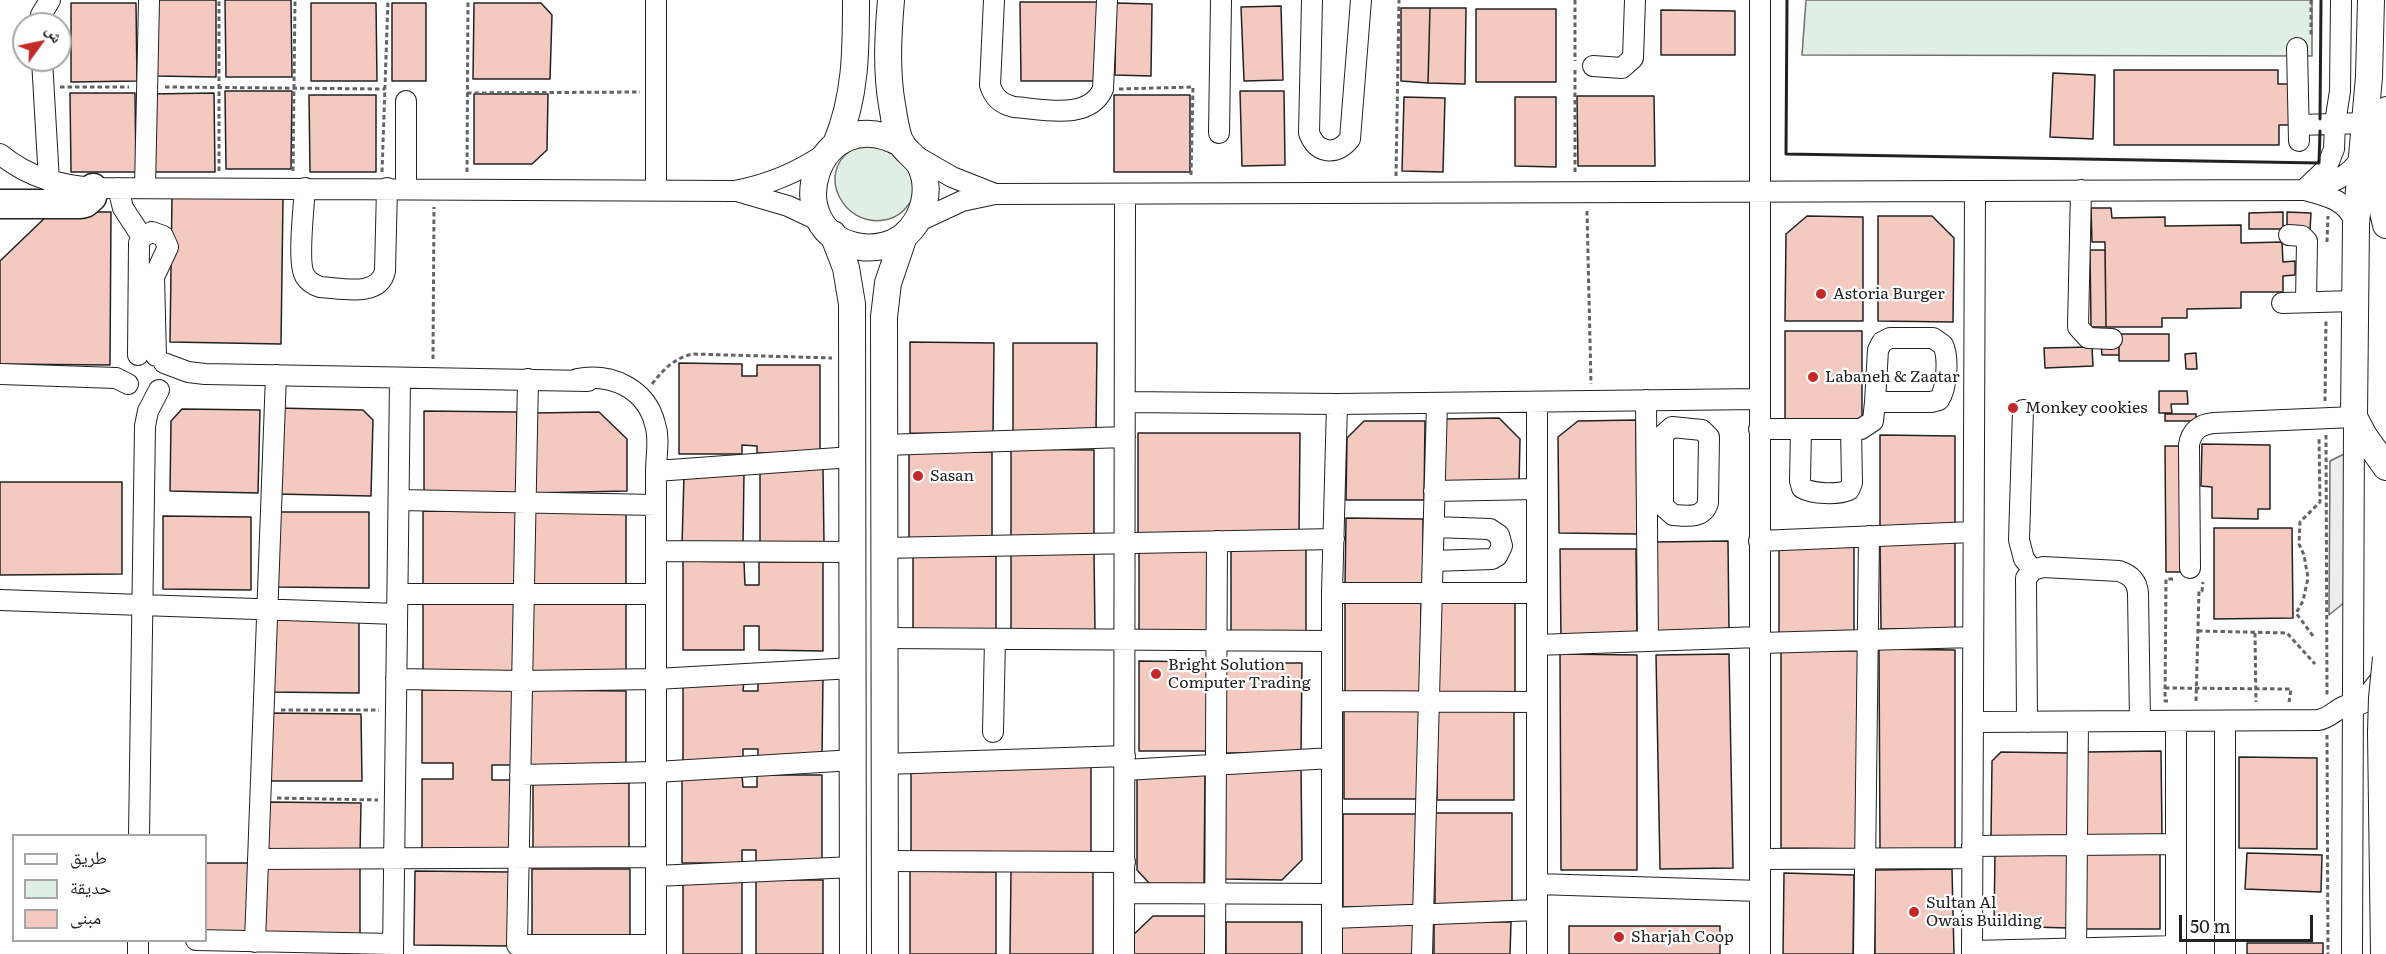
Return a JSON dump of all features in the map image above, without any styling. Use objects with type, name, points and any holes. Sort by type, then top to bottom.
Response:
[{"type":"highway","points":[[0,204],[81,204],[105,188]]},
{"type":"main road","points":[[832,148],[844,125],[854,83],[856,0]]},
{"type":"main road","points":[[885,954],[885,300],[892,267],[910,229],[923,209],[926,195],[921,167],[907,149],[892,107],[888,69],[891,0]]},
{"type":"main road","points":[[2371,0],[2369,77],[2377,185],[2386,225]]},
{"type":"main road","points":[[2369,77],[2379,118],[2362,156],[2356,224],[2354,417],[2370,446],[2386,467]]},
{"type":"main road","points":[[853,954],[854,760],[850,286],[843,260],[816,211],[812,186],[820,161],[832,148],[849,137],[869,134],[890,138],[907,149]]},
{"type":"main road","points":[[827,228],[843,241],[868,248],[887,245],[910,229]]},
{"type":"main road","points":[[2384,954],[2381,732],[2386,658]]},
{"type":"main road","points":[[2353,704],[2371,696],[2386,677]]},
{"type":"main road","points":[[854,760],[864,762],[871,770],[871,822],[875,837],[885,856]]},
{"type":"street","points":[[145,188],[149,0]]},
{"type":"street","points":[[656,0],[656,190]]},
{"type":"street","points":[[994,0],[990,85],[998,100],[1014,107],[1078,110],[1096,101],[1103,89],[1107,0]]},
{"type":"street","points":[[1219,133],[1221,0]]},
{"type":"street","points":[[1312,0],[1309,133],[1312,142],[1327,151],[1336,151],[1350,139],[1361,0]]},
{"type":"street","points":[[1593,66],[1617,69],[1630,63],[1634,54],[1635,0]]},
{"type":"street","points":[[1760,0],[1760,954]]},
{"type":"street","points":[[2302,190],[2320,177],[2331,160],[2340,91],[2341,0]]},
{"type":"street","points":[[2297,48],[2299,133],[2335,123],[2379,118],[2386,187]]},
{"type":"street","points":[[43,72],[49,182]]},
{"type":"street","points":[[299,188],[301,263],[304,276],[320,287],[366,289],[377,285],[385,271],[392,188],[406,101]]},
{"type":"street","points":[[0,154],[28,173],[49,182],[105,188],[734,191],[774,182],[811,163],[832,148]]},
{"type":"street","points":[[907,149],[952,177],[995,194]]},
{"type":"street","points":[[2302,190],[2344,177],[2362,156]]},
{"type":"street","points":[[105,188],[123,208],[142,237]]},
{"type":"street","points":[[910,229],[954,204],[995,194],[1761,190],[2302,190],[2336,199],[2349,209],[2356,224]]},
{"type":"street","points":[[2081,190],[2078,327],[2088,338],[2112,339]]},
{"type":"street","points":[[734,191],[788,206],[827,228]]},
{"type":"street","points":[[1975,191],[1972,952],[2176,950],[2176,721]]},
{"type":"street","points":[[1124,954],[1125,195]]},
{"type":"street","points":[[139,834],[145,426],[151,404],[167,376],[152,358],[139,243],[142,237],[152,232],[158,233],[167,241],[168,247],[154,277],[152,358]]},
{"type":"street","points":[[2289,235],[2302,236],[2307,241],[2306,302]]},
{"type":"street","points":[[2282,303],[2355,301]]},
{"type":"street","points":[[1759,429],[1862,429],[1870,424],[1875,416],[1875,402],[1878,350],[1882,342],[1890,338],[1933,338],[1943,345],[1946,353],[1944,392],[1939,399],[1931,402],[1875,402]]},
{"type":"street","points":[[145,426],[126,378],[128,364],[152,358],[188,372],[205,374],[400,379],[528,379],[577,379],[591,377],[612,380],[631,388],[642,398],[656,424],[658,440],[656,463],[656,950],[517,945],[528,379]]},
{"type":"street","points":[[0,374],[116,378],[142,394],[154,393],[205,374]]},
{"type":"street","points":[[255,942],[276,375]]},
{"type":"street","points":[[207,940],[393,949],[400,379]]},
{"type":"street","points":[[577,379],[603,385],[620,395],[634,408],[649,430],[656,463]]},
{"type":"street","points":[[1125,402],[1337,404],[1759,399]]},
{"type":"street","points":[[1646,400],[1654,445],[1648,641]]},
{"type":"street","points":[[1537,402],[1537,954]]},
{"type":"street","points":[[1422,954],[1437,403]]},
{"type":"street","points":[[1332,954],[1332,593],[1337,404]]},
{"type":"street","points":[[2023,410],[2019,540],[2024,560],[2033,570]]},
{"type":"street","points":[[2188,575],[2189,445],[2193,434],[2207,423],[2354,417],[2352,954]]},
{"type":"street","points":[[1801,429],[1800,481],[1802,488],[1810,491],[1842,492],[1849,490],[1852,483],[1851,429]]},
{"type":"street","points":[[884,445],[1125,437]]},
{"type":"street","points":[[656,463],[852,457]]},
{"type":"street","points":[[1434,491],[1537,489]]},
{"type":"street","points":[[399,500],[656,505]]},
{"type":"street","points":[[1432,561],[1492,559],[1497,556],[1503,546],[1499,535],[1490,529],[1434,527]]},
{"type":"street","points":[[1759,541],[1973,532]]},
{"type":"street","points":[[1864,954],[1869,536]]},
{"type":"street","points":[[884,548],[1334,539]]},
{"type":"street","points":[[1215,954],[1217,541]]},
{"type":"street","points":[[656,551],[853,552]]},
{"type":"street","points":[[2027,722],[2026,578],[2033,570],[2043,567],[2119,571],[2131,576],[2135,581],[2138,593],[2140,721]]},
{"type":"street","points":[[1332,593],[1536,594]]},
{"type":"street","points":[[398,594],[656,594]]},
{"type":"street","points":[[0,600],[397,614]]},
{"type":"street","points":[[1537,645],[1648,641],[1973,637]]},
{"type":"street","points":[[885,638],[1332,641]]},
{"type":"street","points":[[993,732],[996,639]]},
{"type":"street","points":[[396,679],[522,681],[656,679],[853,668]]},
{"type":"street","points":[[1332,701],[1536,702]]},
{"type":"street","points":[[2324,721],[2342,707],[2353,704]]},
{"type":"street","points":[[2225,721],[2225,954]]},
{"type":"street","points":[[1973,722],[2324,721],[2341,733],[2352,745]]},
{"type":"street","points":[[2076,951],[2078,722]]},
{"type":"street","points":[[885,764],[1216,765],[1332,758]]},
{"type":"street","points":[[520,775],[656,772],[854,760]]},
{"type":"street","points":[[1760,859],[1865,858],[2078,845],[2176,844]]},
{"type":"street","points":[[885,856],[1125,862]]},
{"type":"street","points":[[258,859],[519,858],[656,867],[853,867]]},
{"type":"street","points":[[1537,884],[1760,891]]},
{"type":"street","points":[[1125,893],[1331,894]]},
{"type":"street","points":[[1332,918],[1537,910]]},
{"type":"path","points":[[219,0],[219,188]]},
{"type":"path","points":[[295,0],[294,88],[299,188]]},
{"type":"path","points":[[388,0],[385,89],[392,188]]},
{"type":"path","points":[[467,189],[468,0]]},
{"type":"path","points":[[1396,193],[1399,0]]},
{"type":"path","points":[[1575,0],[1591,401]]},
{"type":"path","points":[[2297,48],[2311,48],[2311,0]]},
{"type":"path","points":[[44,87],[385,89]]},
{"type":"path","points":[[1103,89],[1193,87],[1191,194]]},
{"type":"path","points":[[467,93],[656,92]]},
{"type":"path","points":[[433,379],[434,189]]},
{"type":"path","points":[[2327,243],[2328,196]]},
{"type":"path","points":[[2313,636],[2296,613],[2303,601],[2308,578],[2300,544],[2300,522],[2320,502],[2326,302]]},
{"type":"path","points":[[642,398],[668,365],[693,354],[852,358]]},
{"type":"path","points":[[2322,417],[2328,954]]},
{"type":"path","points":[[2176,701],[2165,701],[2166,579],[2188,575],[2203,579],[2202,591],[2199,591],[2196,701],[2186,701]]},
{"type":"path","points":[[2198,631],[2287,633],[2315,664]]},
{"type":"path","points":[[2255,633],[2256,702]]},
{"type":"path","points":[[2165,688],[2291,689],[2290,702],[2279,702]]},
{"type":"path","points":[[263,710],[396,710]]},
{"type":"path","points":[[260,798],[395,801]]},
{"type":"green space","points":[[1806,0],[2312,0],[2312,56],[1802,55]]},
{"type":"green space","points":[[881,141],[912,163],[915,193],[910,203],[897,216],[887,220],[869,220],[857,215],[839,197],[835,185],[836,172],[840,161],[850,151]]},
{"type":"shaded area","points":[[2352,450],[2351,597],[2329,615],[2330,461]]},
{"type":"building","points":[[154,0],[216,0],[216,77],[154,76]]},
{"type":"building","points":[[225,0],[291,0],[292,77],[226,77]]},
{"type":"building","points":[[1020,2],[1099,2],[1099,81],[1021,81]]},
{"type":"building","points":[[71,3],[136,3],[137,81],[71,82]]},
{"type":"building","points":[[311,3],[376,3],[377,81],[311,81]]},
{"type":"building","points":[[392,3],[426,3],[426,81],[392,81]]},
{"type":"building","points":[[474,3],[541,3],[552,15],[550,79],[473,79]]},
{"type":"building","points":[[1116,3],[1152,4],[1151,76],[1115,75]]},
{"type":"building","points":[[1281,6],[1283,80],[1244,81],[1241,7]]},
{"type":"building","points":[[1401,8],[1430,8],[1428,83],[1401,81]]},
{"type":"building","points":[[1430,8],[1466,8],[1465,84],[1428,83]]},
{"type":"building","points":[[1476,9],[1556,9],[1556,82],[1476,82]]},
{"type":"building","points":[[1661,10],[1735,11],[1735,55],[1661,55]]},
{"type":"building","points":[[2114,70],[2278,70],[2278,84],[2290,84],[2290,125],[2279,125],[2279,145],[2114,145]]},
{"type":"building","points":[[2053,73],[2095,75],[2093,139],[2050,137]]},
{"type":"building","points":[[225,91],[292,91],[291,169],[226,169]]},
{"type":"building","points":[[1240,91],[1284,91],[1285,165],[1242,166]]},
{"type":"building","points":[[70,93],[135,93],[136,172],[71,172]]},
{"type":"building","points":[[214,93],[215,172],[148,172],[149,94]]},
{"type":"building","points":[[474,94],[548,94],[547,150],[532,164],[474,164]]},
{"type":"building","points":[[309,95],[376,95],[376,172],[310,172]]},
{"type":"building","points":[[1114,95],[1190,95],[1190,172],[1114,172]]},
{"type":"building","points":[[1577,96],[1654,96],[1655,166],[1578,166]]},
{"type":"building","points":[[1404,97],[1445,98],[1443,172],[1402,171]]},
{"type":"building","points":[[1515,97],[1556,97],[1556,167],[1515,166]]},
{"type":"building","points":[[172,196],[283,199],[281,344],[170,342]]},
{"type":"building","points":[[2091,208],[2111,208],[2112,218],[2165,217],[2165,226],[2241,225],[2241,243],[2282,242],[2283,262],[2295,261],[2295,275],[2283,276],[2283,292],[2241,292],[2241,308],[2187,309],[2187,318],[2162,318],[2162,327],[2106,327],[2105,242],[2092,242]]},
{"type":"building","points":[[51,212],[111,212],[110,365],[0,364],[0,261]]},
{"type":"building","points":[[2283,212],[2283,229],[2249,229],[2249,213]]},
{"type":"building","points":[[2287,212],[2311,213],[2310,230],[2287,229]]},
{"type":"building","points":[[1807,216],[1863,217],[1863,321],[1785,321],[1786,234]]},
{"type":"building","points":[[1878,216],[1932,216],[1954,238],[1953,322],[1878,321]]},
{"type":"building","points":[[2090,250],[2105,250],[2106,327],[2091,327]]},
{"type":"building","points":[[1785,331],[1862,331],[1862,421],[1785,421]]},
{"type":"building","points":[[2119,334],[2169,334],[2169,361],[2119,361]]},
{"type":"building","points":[[910,342],[994,343],[993,434],[910,433]]},
{"type":"building","points":[[1013,343],[1097,343],[1096,433],[1013,432]]},
{"type":"building","points":[[2101,344],[2119,344],[2119,355],[2102,355]]},
{"type":"building","points":[[2092,347],[2093,366],[2045,368],[2044,348]]},
{"type":"building","points":[[2196,353],[2197,369],[2186,369],[2185,354]]},
{"type":"building","points":[[679,363],[742,364],[742,376],[757,376],[757,365],[820,365],[820,453],[757,453],[757,446],[742,445],[742,454],[679,454]]},
{"type":"building","points":[[2159,391],[2187,391],[2188,404],[2171,404],[2172,413],[2159,413]]},
{"type":"building","points":[[278,408],[363,410],[373,420],[371,496],[275,494]]},
{"type":"building","points":[[182,409],[260,410],[258,493],[170,491],[171,421]]},
{"type":"building","points":[[424,411],[517,412],[517,493],[424,493]]},
{"type":"building","points":[[599,412],[627,439],[627,491],[532,493],[533,413]]},
{"type":"building","points":[[2165,414],[2196,414],[2196,421],[2165,421]]},
{"type":"building","points":[[1499,418],[1520,439],[1519,485],[1442,484],[1443,419]]},
{"type":"building","points":[[1636,420],[1637,534],[1559,533],[1558,437],[1578,421]]},
{"type":"building","points":[[1364,421],[1425,421],[1424,500],[1346,500],[1347,438]]},
{"type":"building","points":[[1138,433],[1300,433],[1299,536],[1138,535]]},
{"type":"building","points":[[1880,435],[1955,436],[1955,529],[1880,529]]},
{"type":"building","points":[[2202,444],[2270,445],[2270,509],[2258,509],[2258,519],[2212,518],[2212,487],[2201,486]]},
{"type":"building","points":[[2165,446],[2179,446],[2181,572],[2166,572]]},
{"type":"building","points":[[1011,449],[1094,450],[1094,538],[1011,538]]},
{"type":"building","points":[[909,452],[992,452],[992,542],[909,542]]},
{"type":"building","points":[[760,466],[823,467],[824,544],[760,544]]},
{"type":"building","points":[[744,472],[743,546],[682,545],[684,475]]},
{"type":"building","points":[[0,482],[122,482],[122,574],[0,575]]},
{"type":"building","points":[[532,510],[626,511],[626,584],[532,584]]},
{"type":"building","points":[[423,511],[517,512],[517,586],[423,585]]},
{"type":"building","points":[[274,512],[369,512],[369,588],[274,587]]},
{"type":"building","points":[[163,516],[251,517],[251,590],[163,589]]},
{"type":"building","points":[[1346,518],[1423,519],[1423,587],[1345,586]]},
{"type":"building","points":[[2214,528],[2292,528],[2293,618],[2214,619]]},
{"type":"building","points":[[1880,539],[1955,539],[1955,629],[1881,629]]},
{"type":"building","points":[[1728,541],[1729,633],[1655,634],[1654,542]]},
{"type":"building","points":[[1779,544],[1854,544],[1854,635],[1779,635]]},
{"type":"building","points":[[1231,546],[1306,546],[1306,636],[1231,636]]},
{"type":"building","points":[[1139,548],[1207,549],[1207,634],[1139,633]]},
{"type":"building","points":[[1560,549],[1636,549],[1637,641],[1561,642]]},
{"type":"building","points":[[1011,552],[1094,552],[1095,633],[1011,633]]},
{"type":"building","points":[[913,556],[996,556],[996,634],[913,634]]},
{"type":"building","points":[[683,561],[744,562],[745,585],[759,585],[759,562],[823,562],[823,651],[759,650],[759,626],[744,626],[744,650],[683,650]]},
{"type":"building","points":[[423,600],[517,601],[517,678],[423,677]]},
{"type":"building","points":[[531,601],[626,602],[626,679],[531,678]]},
{"type":"building","points":[[1345,602],[1421,602],[1421,694],[1345,693]]},
{"type":"building","points":[[1439,603],[1515,603],[1515,694],[1438,694]]},
{"type":"building","points":[[268,615],[359,615],[359,693],[267,692]]},
{"type":"building","points":[[1879,649],[1955,650],[1955,851],[1880,850]]},
{"type":"building","points":[[1781,651],[1861,651],[1862,849],[1781,848]]},
{"type":"building","points":[[1560,654],[1637,655],[1637,870],[1561,870]]},
{"type":"building","points":[[1729,654],[1733,868],[1660,869],[1656,655]]},
{"type":"building","points":[[1139,661],[1207,662],[1207,751],[1139,751]]},
{"type":"building","points":[[1225,663],[1302,663],[1301,753],[1226,753]]},
{"type":"building","points":[[823,676],[822,758],[758,763],[758,749],[743,749],[743,763],[683,763],[683,683],[744,681],[743,691],[758,691],[758,678]]},
{"type":"building","points":[[422,690],[516,690],[516,765],[492,765],[492,780],[516,780],[516,856],[422,856],[422,779],[453,779],[453,763],[422,763]]},
{"type":"building","points":[[530,690],[626,691],[626,767],[529,767]]},
{"type":"building","points":[[1344,709],[1420,709],[1420,799],[1344,799]]},
{"type":"building","points":[[1437,709],[1514,709],[1514,800],[1437,800]]},
{"type":"building","points":[[266,713],[361,714],[362,781],[267,781]]},
{"type":"building","points":[[2161,751],[2162,836],[2086,837],[2085,752]]},
{"type":"building","points":[[2001,752],[2070,753],[2070,838],[1991,837],[1992,761]]},
{"type":"building","points":[[2239,757],[2317,758],[2317,849],[2239,848]]},
{"type":"building","points":[[911,766],[1091,767],[1091,855],[911,854]]},
{"type":"building","points":[[1225,766],[1301,766],[1302,860],[1282,880],[1225,879]]},
{"type":"building","points":[[1205,772],[1204,885],[1150,884],[1137,870],[1137,774]]},
{"type":"building","points":[[682,774],[742,775],[743,787],[757,787],[757,775],[822,775],[822,865],[756,864],[756,850],[742,850],[742,863],[682,863]]},
{"type":"building","points":[[533,782],[629,783],[629,855],[533,855]]},
{"type":"building","points":[[266,802],[361,803],[360,856],[265,855]]},
{"type":"building","points":[[1435,813],[1512,813],[1512,906],[1435,905]]},
{"type":"building","points":[[1343,814],[1418,814],[1418,907],[1343,907]]},
{"type":"building","points":[[1995,851],[2070,852],[2069,928],[1994,926]]},
{"type":"building","points":[[2084,852],[2160,852],[2160,929],[2085,929]]},
{"type":"building","points":[[2247,853],[2322,855],[2321,892],[2245,889]]},
{"type":"building","points":[[207,863],[253,863],[254,935],[207,935]]},
{"type":"building","points":[[265,866],[360,867],[360,938],[265,938]]},
{"type":"building","points":[[532,869],[630,869],[630,939],[532,939]]},
{"type":"building","name":"Sultan Al Owais Building","points":[[1952,869],[1954,954],[1875,954],[1875,870]]},
{"type":"building","points":[[415,871],[509,872],[509,946],[414,945]]},
{"type":"building","points":[[910,871],[996,872],[996,954],[910,954]]},
{"type":"building","points":[[1011,871],[1093,872],[1093,954],[1010,954]]},
{"type":"building","points":[[1784,873],[1854,875],[1853,954],[1783,954]]},
{"type":"building","points":[[756,880],[823,880],[823,954],[756,954]]},
{"type":"building","points":[[683,882],[742,882],[742,954],[683,954]]},
{"type":"building","points":[[1153,916],[1206,916],[1205,954],[1130,954],[1130,938]]},
{"type":"building","points":[[1226,922],[1302,922],[1302,954],[1226,954]]},
{"type":"building","points":[[1434,922],[1511,922],[1510,954],[1434,954]]},
{"type":"building","points":[[1417,923],[1417,954],[1342,954],[1342,924]]},
{"type":"building","points":[[1569,926],[1720,926],[1720,954],[1569,954]]},
{"type":"building","points":[[2247,943],[2323,943],[2323,954],[2247,954]]},
{"type":"wall","points":[[1787,0],[1786,154],[2319,163],[2320,131]]},
{"type":"wall","points":[[2320,119],[2321,0]]},
{"type":"place","name":"Astoria Burger","points":[[1821,294]]},
{"type":"place","name":"Labaneh & Zaatar","points":[[1813,377]]},
{"type":"place","name":"Monkey cookies","points":[[2013,408]]},
{"type":"place","name":"Sasan","points":[[918,476]]},
{"type":"place","name":"Bright Solution Computer Trading","points":[[1156,674]]},
{"type":"place","name":"Sultan Al Owais Building","points":[[1914,912]]},
{"type":"place","name":"Sharjah Coop","points":[[1619,937]]}]
